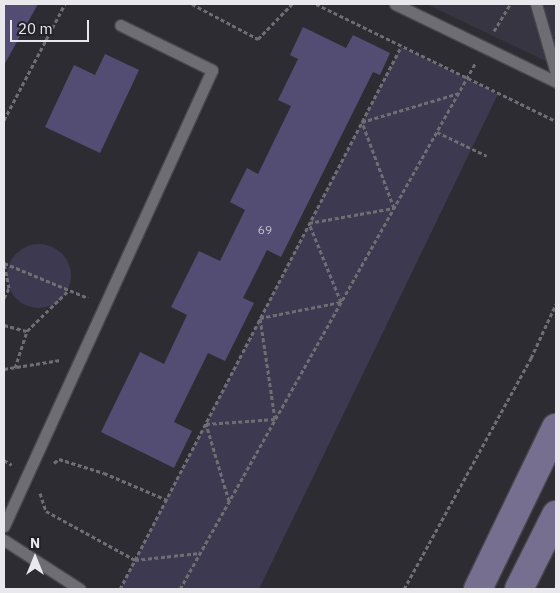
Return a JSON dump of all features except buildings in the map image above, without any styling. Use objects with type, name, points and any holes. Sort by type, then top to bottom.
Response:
[{"type":"main road","points":[[478,589],[556,428]]},
{"type":"main road","points":[[519,589],[556,515]]},
{"type":"lane","points":[[395,4],[556,82]]},
{"type":"lane","points":[[536,4],[556,73]]},
{"type":"lane","points":[[4,526],[212,70],[120,25]]},
{"type":"lane","points":[[4,540],[80,589]]},
{"type":"path","points":[[4,120],[65,4]]},
{"type":"path","points":[[192,4],[258,39],[292,4]]},
{"type":"path","points":[[316,4],[466,80],[556,121]]},
{"type":"path","points":[[180,589],[510,4]]},
{"type":"path","points":[[120,589],[401,47]]},
{"type":"path","points":[[362,122],[459,93]]},
{"type":"path","points":[[362,122],[394,208]]},
{"type":"path","points":[[437,132],[488,156]]},
{"type":"path","points":[[309,223],[394,208]]},
{"type":"path","points":[[309,223],[341,302]]},
{"type":"path","points":[[4,263],[105,305]]},
{"type":"path","points":[[4,263],[9,288],[4,298]]},
{"type":"path","points":[[15,368],[27,331],[68,291]]},
{"type":"path","points":[[260,318],[341,302]]},
{"type":"path","points":[[404,589],[531,358],[556,304]]},
{"type":"path","points":[[260,318],[276,419]]},
{"type":"path","points":[[4,325],[27,331]]},
{"type":"path","points":[[4,369],[81,356]]},
{"type":"path","points":[[206,424],[276,419]]},
{"type":"path","points":[[206,424],[230,501]]},
{"type":"path","points":[[52,465],[59,459],[104,473],[167,500]]},
{"type":"path","points":[[27,475],[37,484],[46,511],[135,560],[200,553]]},
{"type":"shaded area","points":[[426,4],[556,4],[556,66]]},
{"type":"shaded area","points":[[401,47],[498,94],[259,589],[120,589]]},
{"type":"shaded area","points":[[33,244],[45,244],[62,253],[69,264],[71,276],[69,288],[62,299],[45,308],[33,308],[21,303],[12,294],[7,282],[7,270],[12,258],[21,249]]}]
